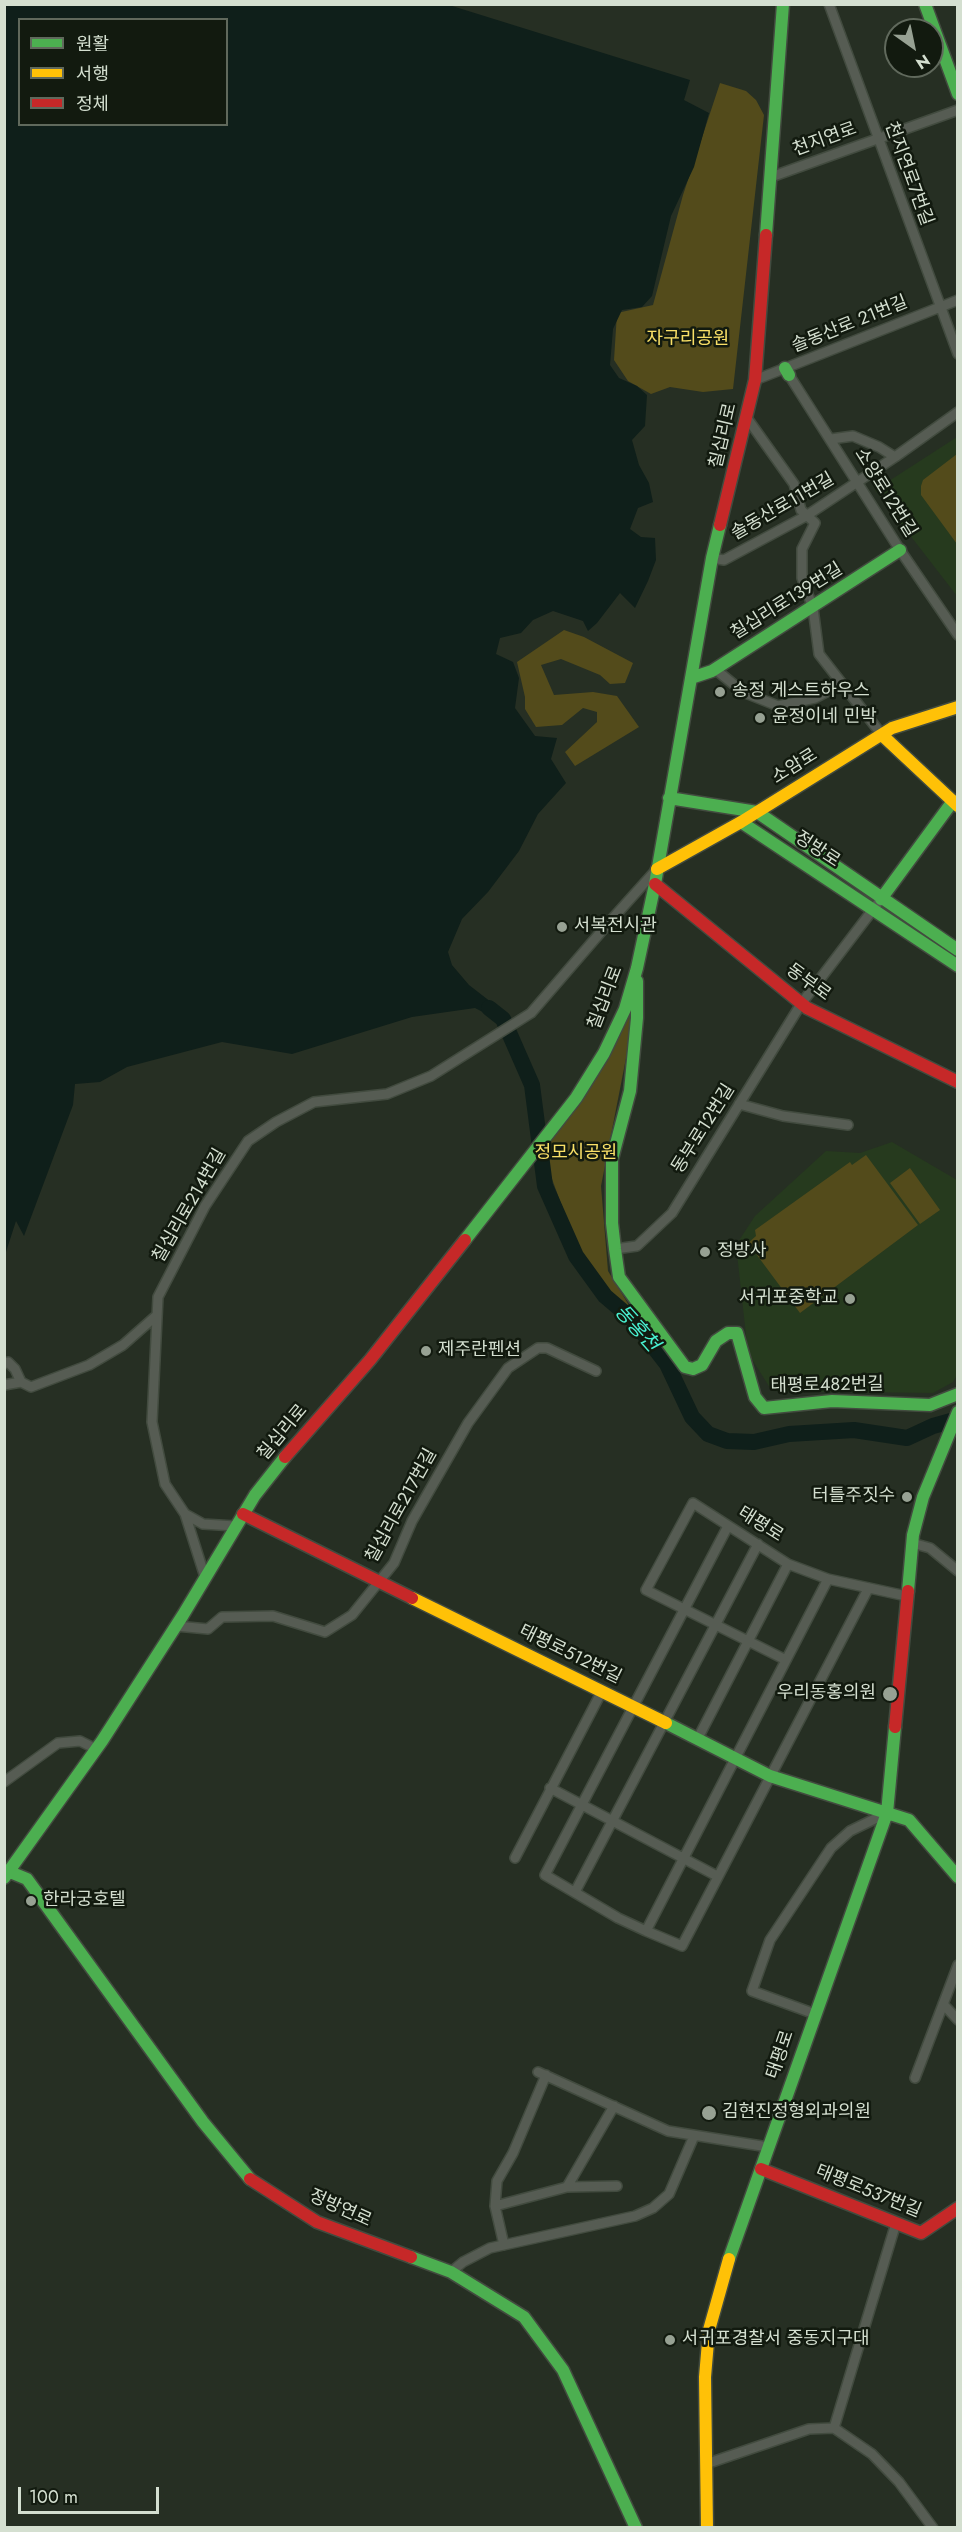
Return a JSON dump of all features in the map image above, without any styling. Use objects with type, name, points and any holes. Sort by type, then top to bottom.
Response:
[{"type":"main road","points":[[925,4],[957,94]]},
{"type":"main road","name":"칠십리로","points":[[6,1874],[96,1749],[176,1626],[243,1514],[290,1451],[370,1360],[576,1098],[604,1053],[625,1009],[637,968],[655,884],[712,558],[755,380],[783,5]]},
{"type":"main road","name":"칠십리로139번길","points":[[691,678],[715,669],[900,550]]},
{"type":"main road","name":"소암로","points":[[657,869],[741,822],[892,728],[957,707]]},
{"type":"main road","points":[[877,904],[955,803],[882,735]]},
{"type":"main road","points":[[669,798],[757,812]]},
{"type":"main road","name":"정방로","points":[[757,812],[957,966]]},
{"type":"main road","name":"정방로","points":[[741,822],[957,950]]},
{"type":"main road","name":"동부로","points":[[655,884],[801,1004],[826,1019],[957,1082]]},
{"type":"main road","name":"태평로482번길","points":[[637,968],[638,1018],[630,1091],[612,1159],[612,1222],[615,1249],[620,1277],[685,1367],[693,1370],[702,1365],[716,1341],[728,1334],[737,1334],[754,1397],[764,1408],[832,1401],[930,1405],[957,1394]]},
{"type":"main road","name":"태평로","points":[[707,2528],[705,2377],[709,2330],[726,2269],[768,2147],[887,1813],[897,1725],[912,1543],[923,1497],[957,1412]]},
{"type":"main road","name":"태평로512번길","points":[[243,1514],[664,1721],[770,1776],[909,1820],[957,1877]]},
{"type":"main road","name":"정방연로","points":[[6,1874],[27,1880],[203,2122],[249,2179],[317,2222],[451,2272],[524,2317],[563,2370],[636,2528]]},
{"type":"main road","name":"태평로537번길","points":[[761,2169],[921,2233],[957,2208]]},
{"type":"street","name":"천지연로7번길","points":[[829,4],[957,354]]},
{"type":"street","name":"천지연로","points":[[771,177],[957,110]]},
{"type":"street","name":"솔동산로 21번길","points":[[755,380],[787,372],[957,300]]},
{"type":"street","name":"소양로12번길","points":[[787,372],[900,550],[957,632]]},
{"type":"street","name":"솔동산로11번길","points":[[712,558],[724,560],[806,516],[895,457],[957,412]]},
{"type":"street","points":[[747,418],[794,484],[801,510],[815,523],[802,549],[802,578],[813,608],[819,654],[882,735]]},
{"type":"street","points":[[831,440],[853,436],[895,457]]},
{"type":"street","points":[[715,669],[743,692],[778,706],[815,698],[842,684]]},
{"type":"street","name":"칠십리로","points":[[501,1033],[531,1013],[657,869]]},
{"type":"street","points":[[801,1004],[877,904]]},
{"type":"street","name":"동부로12번길","points":[[615,1249],[637,1246],[672,1213],[801,1004]]},
{"type":"street","name":"칠십리로214번길","points":[[205,1577],[185,1514],[165,1484],[152,1422],[158,1297],[199,1216],[248,1141],[276,1122],[314,1102],[387,1094],[431,1076],[501,1033]]},
{"type":"street","points":[[739,1104],[783,1116],[848,1125]]},
{"type":"street","points":[[4,1385],[21,1382],[31,1386],[89,1365],[123,1345],[157,1315]]},
{"type":"street","name":"칠십리로217번길","points":[[176,1626],[208,1629],[222,1617],[273,1616],[325,1632],[352,1615],[394,1563],[411,1521],[475,1411],[508,1368],[538,1348],[547,1348],[596,1371]]},
{"type":"street","points":[[4,1364],[8,1362],[15,1369],[21,1382]]},
{"type":"street","name":"태평로","points":[[686,1610],[646,1590],[693,1503],[788,1564],[828,1580],[906,1596]]},
{"type":"street","points":[[185,1514],[203,1524],[235,1526]]},
{"type":"street","points":[[728,1526],[584,1805],[545,1875],[618,1918],[646,1931],[682,1946],[868,1589]]},
{"type":"street","points":[[912,1543],[930,1548],[957,1571]]},
{"type":"street","points":[[575,1892],[758,1544]]},
{"type":"street","points":[[697,1740],[788,1564]]},
{"type":"street","points":[[646,1931],[828,1580]]},
{"type":"street","points":[[686,1610],[786,1660]]},
{"type":"street","points":[[515,1858],[602,1691]]},
{"type":"street","points":[[4,1782],[58,1743],[80,1741],[96,1749]]},
{"type":"street","points":[[550,1788],[717,1876]]},
{"type":"street","points":[[815,2014],[752,1991],[770,1940],[831,1848],[850,1831],[887,1813]]},
{"type":"street","points":[[915,2078],[957,1965]]},
{"type":"street","points":[[943,2004],[957,2020]]},
{"type":"street","points":[[504,2244],[495,2206],[497,2181],[513,2153],[542,2074],[668,2132],[768,2147]]},
{"type":"street","points":[[567,2187],[614,2106]]},
{"type":"street","points":[[451,2272],[463,2262],[490,2248],[635,2216],[652,2208],[669,2194],[694,2136]]},
{"type":"street","points":[[495,2206],[567,2187],[617,2186]]},
{"type":"street","points":[[834,2428],[896,2223]]},
{"type":"street","points":[[706,2464],[809,2429],[834,2428],[872,2454],[906,2490],[933,2528]]},
{"type":"shaded area","points":[[957,437],[957,596],[875,490]]},
{"type":"shaded area","name":"서귀포중학교","points":[[892,1142],[957,1180],[958,1373],[953,1382],[933,1393],[772,1391],[748,1353],[736,1245],[755,1216],[826,1151],[860,1153]]},
{"type":"green space","name":"자구리공원","points":[[720,83],[746,91],[756,100],[764,115],[733,389],[703,392],[670,387],[651,394],[628,381],[614,360],[617,313],[653,305],[683,195]]},
{"type":"green space","points":[[957,454],[957,544],[921,495],[921,486],[923,480]]},
{"type":"green space","points":[[564,630],[584,637],[633,663],[625,683],[610,684],[600,675],[561,659],[541,665],[554,695],[593,692],[617,696],[639,727],[575,766],[565,752],[597,722],[597,712],[583,708],[562,725],[536,727],[525,709],[525,697],[517,662]]},
{"type":"green space","name":"정모시공원","points":[[637,1002],[601,1186],[608,1271],[660,1356],[581,1258],[541,1149]]},
{"type":"green space","points":[[866,1155],[918,1225],[800,1313],[748,1243],[756,1236],[755,1230],[850,1162],[852,1165]]},
{"type":"green space","points":[[910,1168],[940,1210],[920,1224],[890,1183]]},
{"type":"water","points":[[5,4],[449,5],[690,80],[684,100],[709,113],[694,167],[671,216],[652,296],[642,307],[622,310],[613,329],[610,365],[619,378],[637,386],[647,395],[645,426],[632,440],[639,465],[649,483],[653,502],[638,508],[630,529],[641,537],[655,538],[656,560],[635,608],[620,593],[588,631],[583,621],[553,611],[533,620],[521,633],[500,638],[496,654],[513,662],[519,678],[515,708],[535,736],[557,738],[551,759],[566,783],[538,814],[519,851],[488,892],[462,919],[448,952],[452,965],[469,985],[509,1016],[504,1023],[475,1008],[412,1017],[292,1054],[222,1042],[127,1067],[100,1082],[75,1084],[73,1105],[24,1236],[16,1221],[5,1255]]},
{"type":"waterway","name":"동홍천","points":[[489,1008],[503,1019],[532,1085],[545,1186],[576,1256],[605,1296],[633,1320],[667,1364],[692,1417],[708,1434],[727,1441],[754,1442],[789,1434],[854,1430],[907,1438],[933,1426],[958,1419]]},
{"type":"traffic: fast","points":[[766,235],[783,4]]},
{"type":"traffic: fast","points":[[925,4],[958,94]]},
{"type":"traffic: fast","points":[[785,368],[789,375]]},
{"type":"traffic: fast","points":[[465,1240],[576,1098],[604,1053],[625,1009],[637,968],[655,884],[712,558],[720,525]]},
{"type":"traffic: fast","points":[[691,678],[712,671],[900,550]]},
{"type":"traffic: fast","points":[[669,798],[757,812],[958,950]]},
{"type":"traffic: fast","points":[[881,899],[953,801]]},
{"type":"traffic: fast","points":[[741,822],[958,966]]},
{"type":"traffic: fast","points":[[637,981],[637,1018],[630,1091],[612,1159],[612,1223],[615,1249],[619,1277],[685,1367],[693,1369],[702,1365],[716,1341],[728,1333],[737,1333],[755,1397],[764,1408],[832,1401],[930,1405],[958,1394]]},
{"type":"traffic: fast","points":[[908,1591],[913,1535],[923,1497],[958,1412]]},
{"type":"traffic: fast","points":[[4,1878],[102,1741],[183,1615],[255,1495],[285,1457]]},
{"type":"traffic: fast","points":[[666,1723],[770,1776],[909,1820],[958,1877]]},
{"type":"traffic: fast","points":[[729,2259],[887,1813],[895,1727]]},
{"type":"traffic: fast","points":[[10,1872],[27,1879],[203,2122],[250,2179]]},
{"type":"traffic: fast","points":[[411,2257],[451,2272],[524,2317],[563,2370],[636,2528]]},
{"type":"traffic: slow","points":[[657,869],[741,822],[892,728],[958,707]]},
{"type":"traffic: slow","points":[[882,735],[958,806]]},
{"type":"traffic: slow","points":[[412,1598],[666,1723]]},
{"type":"traffic: slow","points":[[707,2528],[705,2377],[709,2330],[729,2259]]},
{"type":"traffic: jam","points":[[720,525],[755,380],[766,235]]},
{"type":"traffic: jam","points":[[655,884],[807,1008],[958,1082]]},
{"type":"traffic: jam","points":[[285,1457],[370,1360],[465,1240]]},
{"type":"traffic: jam","points":[[243,1514],[412,1598]]},
{"type":"traffic: jam","points":[[895,1727],[908,1591]]},
{"type":"traffic: jam","points":[[761,2169],[921,2233],[958,2208]]},
{"type":"traffic: jam","points":[[250,2179],[317,2222],[411,2257]]},
{"type":"place","name":"송정 게스트하우스","points":[[720,692]]},
{"type":"place","name":"윤정이네 민박","points":[[760,718]]},
{"type":"place","name":"서복전시관","points":[[562,927]]},
{"type":"place","name":"정방사","points":[[705,1252]]},
{"type":"place","name":"서귀포중학교","points":[[850,1299]]},
{"type":"place","name":"제주란펜션","points":[[426,1351]]},
{"type":"place","name":"터틀주짓수","points":[[907,1497]]},
{"type":"place","name":"우리동홍의원","points":[[890,1694]]},
{"type":"place","name":"한라궁호텔","points":[[31,1901]]},
{"type":"place","name":"김현진정형외과의원","points":[[709,2113]]},
{"type":"place","name":"서귀포경찰서 중동지구대","points":[[670,2340]]}]
